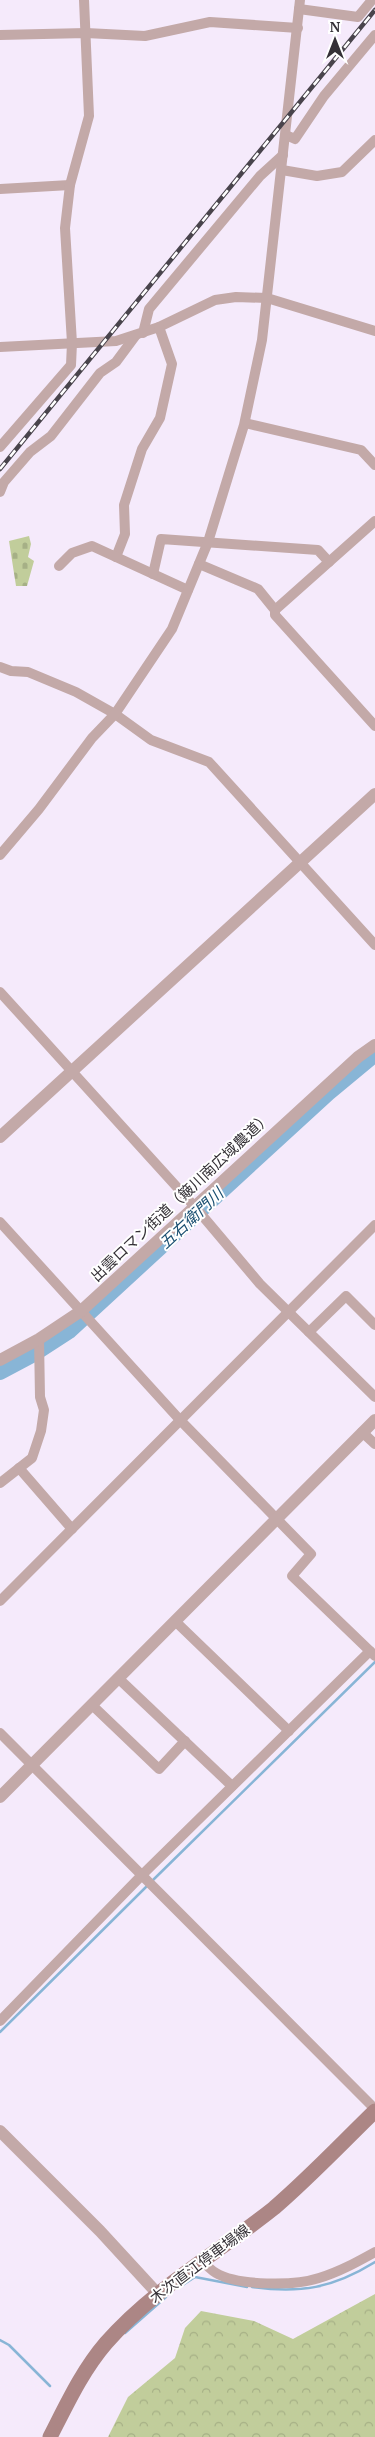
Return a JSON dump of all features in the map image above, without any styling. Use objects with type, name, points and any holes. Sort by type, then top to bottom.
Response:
[{"type":"main road","name":"木次直江停車場線","points":[[50,2437],[77,2385],[98,2354],[157,2293],[246,2230],[276,2206],[375,2110]]},
{"type":"street","points":[[0,448],[71,365],[72,343],[65,228],[70,185],[89,116],[84,0]]},
{"type":"street","points":[[0,855],[39,809],[92,738],[115,714],[172,629],[208,542],[245,423],[262,340],[300,4],[358,17],[372,0]]},
{"type":"street","points":[[0,35],[86,33],[145,36],[210,22],[298,28]]},
{"type":"street","points":[[286,135],[295,139],[324,96],[375,36]]},
{"type":"street","points":[[282,170],[317,176],[342,172],[375,140]]},
{"type":"street","points":[[0,492],[4,482],[30,452],[51,436],[100,373],[116,362],[139,334],[149,309],[260,176],[283,155]]},
{"type":"street","points":[[0,189],[70,185]]},
{"type":"street","points":[[0,347],[116,341],[159,327],[216,300],[236,297],[267,298],[375,331]]},
{"type":"street","points":[[116,557],[125,534],[124,505],[142,449],[160,418],[172,364],[159,327]]},
{"type":"street","points":[[245,423],[361,450],[375,465]]},
{"type":"street","points":[[275,610],[375,521]]},
{"type":"street","points":[[153,574],[161,539],[318,550],[329,562]]},
{"type":"street","points":[[59,566],[72,554],[92,546],[188,590]]},
{"type":"street","points":[[199,564],[258,589],[275,610],[274,615],[375,726]]},
{"type":"street","points":[[0,667],[11,671],[28,672],[76,692],[115,714],[151,740],[209,762],[375,945]]},
{"type":"street","points":[[0,1137],[375,794]]},
{"type":"street","points":[[0,837],[9,845]]},
{"type":"street","points":[[0,992],[195,1207],[260,1284],[375,1397]]},
{"type":"street","name":"出雲ロマン街道（簸川南広域農道）","points":[[0,1360],[39,1339],[81,1311],[358,1057],[375,1045]]},
{"type":"street","points":[[0,1222],[180,1420],[311,1554],[292,1576],[373,1654],[232,1786],[143,1874],[0,2021]]},
{"type":"street","points":[[0,1601],[375,1225]]},
{"type":"street","points":[[309,1332],[346,1296],[375,1325]]},
{"type":"street","points":[[0,1483],[32,1458],[41,1431],[44,1410],[40,1397],[39,1339]]},
{"type":"street","points":[[0,1796],[375,1420]]},
{"type":"street","points":[[362,1432],[375,1444]]},
{"type":"street","points":[[19,1468],[72,1529]]},
{"type":"street","points":[[175,1621],[289,1731]]},
{"type":"street","points":[[118,1678],[232,1786]]},
{"type":"street","points":[[92,1705],[159,1769],[184,1741]]},
{"type":"street","points":[[0,1733],[143,1874],[375,2110]]},
{"type":"street","points":[[0,2131],[100,2231],[157,2293]]},
{"type":"street","points":[[202,2260],[217,2274],[228,2277],[252,2282],[290,2284],[330,2274],[375,2252]]},
{"type":"green space","points":[[29,536],[31,544],[28,557],[34,561],[27,586],[16,586],[9,541]]},
{"type":"green space","points":[[375,2294],[375,2437],[108,2437],[128,2397],[175,2358],[185,2328],[201,2311],[254,2321],[293,2339]]},
{"type":"waterway","name":"五右衛門川","points":[[0,1372],[32,1355],[69,1331],[328,1093],[375,1054]]},
{"type":"waterway","points":[[152,1881],[375,1662]]},
{"type":"waterway","points":[[0,2032],[148,1885]]},
{"type":"waterway","points":[[252,2287],[286,2290],[316,2287],[345,2278],[375,2262]]},
{"type":"waterway","points":[[178,2288],[195,2277],[247,2287]]},
{"type":"waterway","points":[[125,2333],[166,2297]]},
{"type":"waterway","points":[[0,2340],[9,2345],[50,2386]]},
{"type":"railway","points":[[0,469],[375,10]]}]
